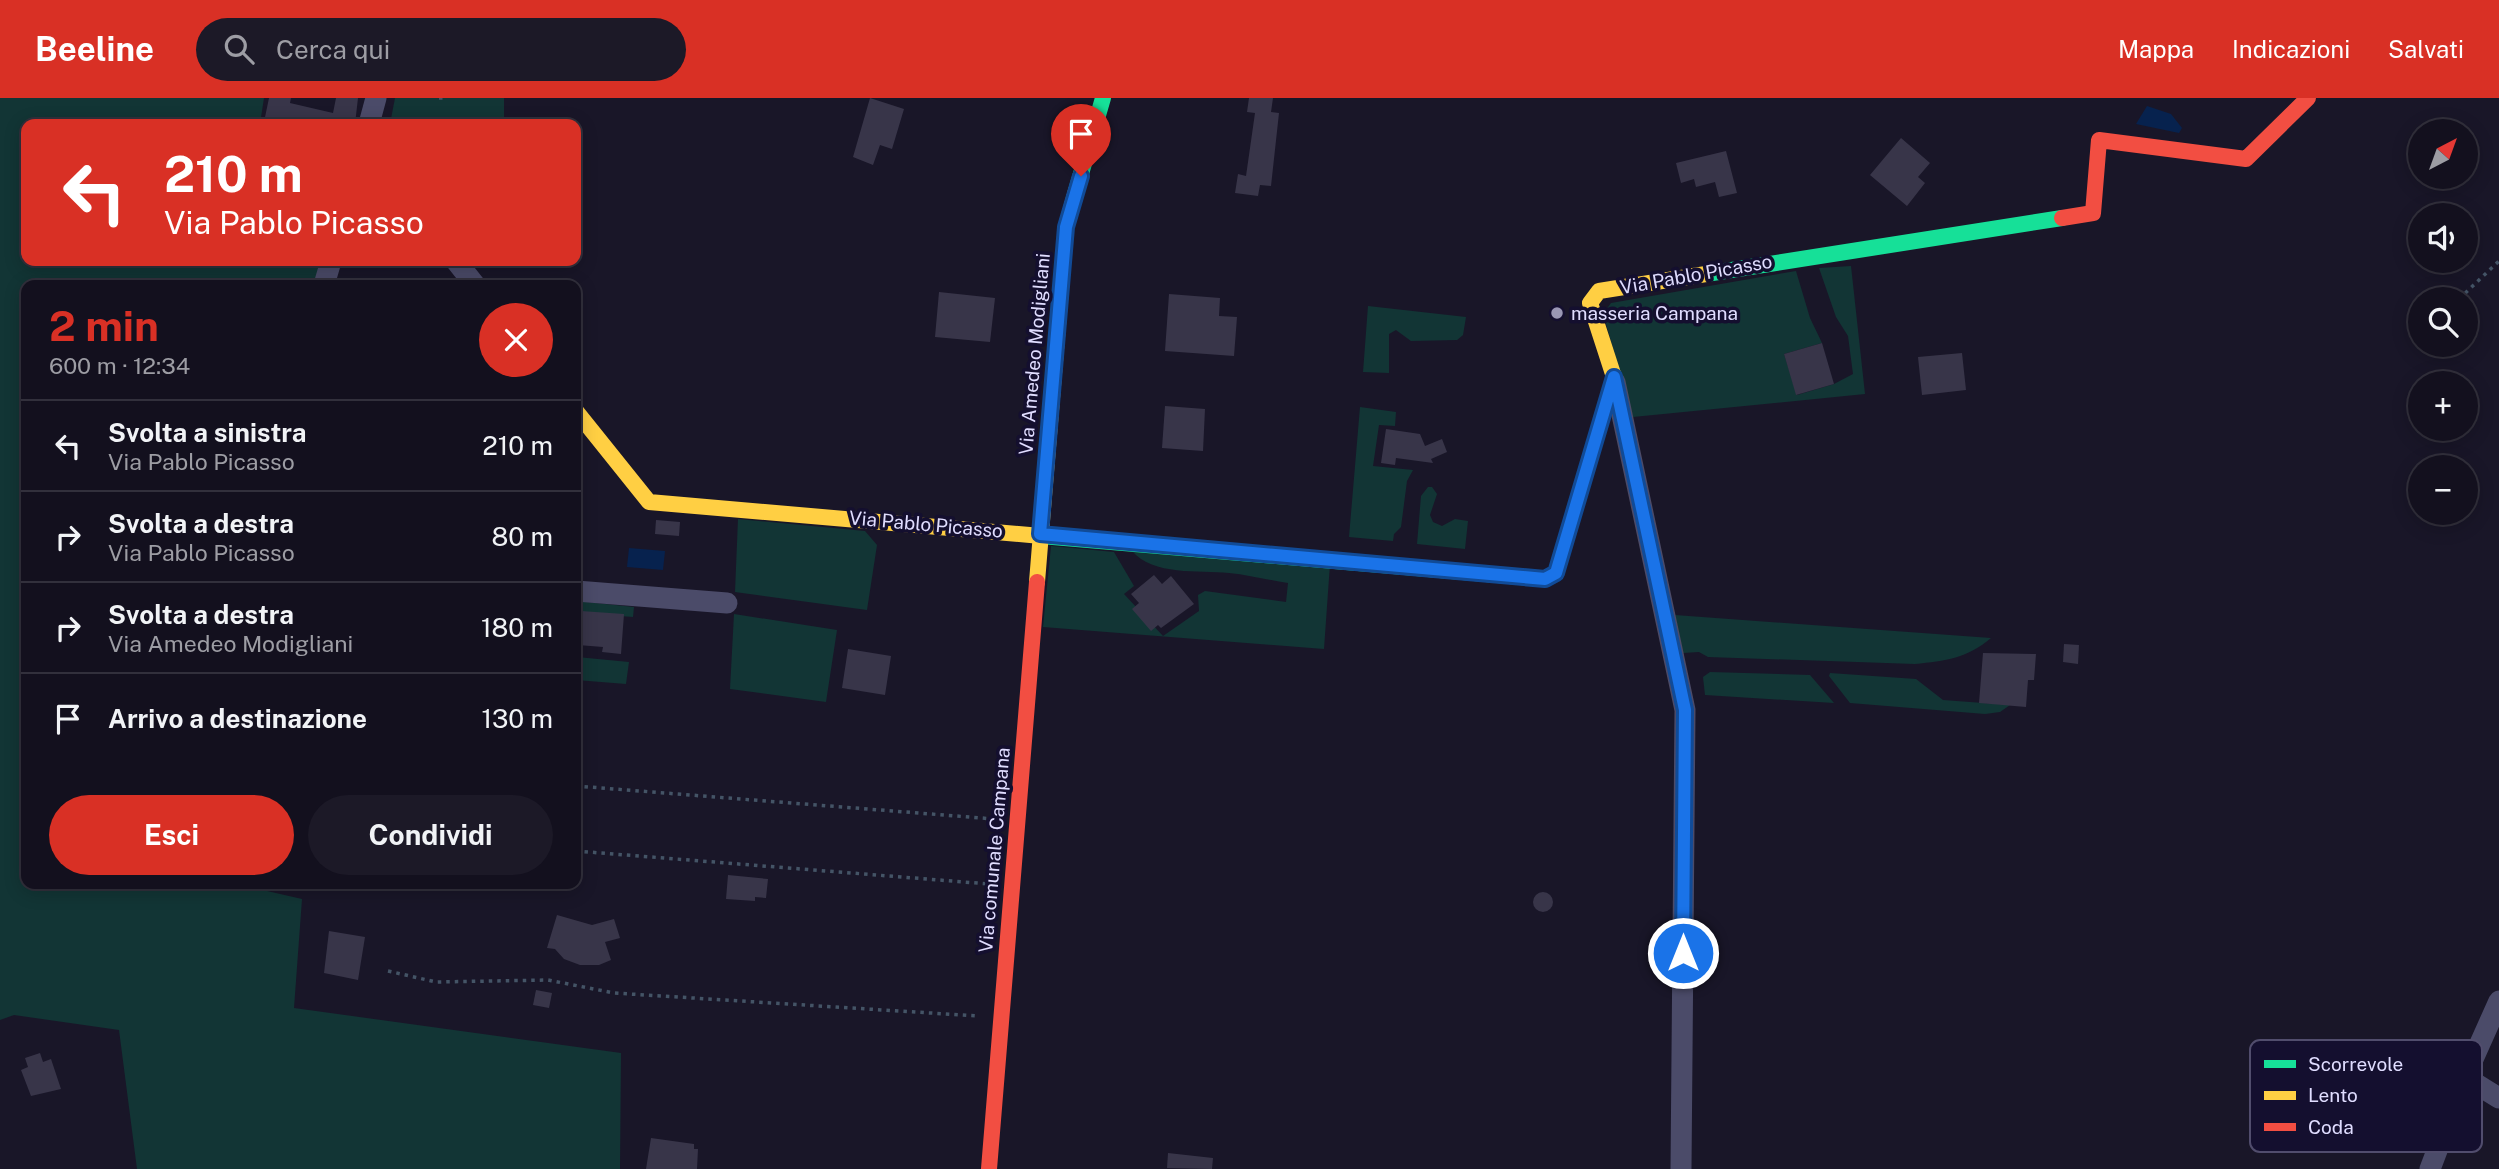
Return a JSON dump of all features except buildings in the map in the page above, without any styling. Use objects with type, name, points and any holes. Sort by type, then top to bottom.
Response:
[{"type":"street","points":[[370,119],[376,98]]},
{"type":"street","name":"Via Amedeo Modigliani","points":[[1040,534],[1066,227],[1103,98]]},
{"type":"street","name":"Via Pablo Picasso","points":[[581,417],[649,502],[1545,579],[1556,573],[1614,377],[1590,303],[1599,291],[2093,213],[2099,140],[2246,159],[2308,98]]},
{"type":"street","points":[[460,266],[471,280]]},
{"type":"street","points":[[1614,377],[1685,710],[1681,1169]]},
{"type":"street","name":"Via comunale Campana","points":[[989,1169],[1040,534]]},
{"type":"street","points":[[581,591],[727,603]]},
{"type":"street","points":[[2482,1040],[2499,1001]]},
{"type":"street","points":[[2482,1088],[2499,1098]]},
{"type":"street","points":[[2430,1169],[2436,1152]]},
{"type":"path","points":[[2472,287],[2499,261]]},
{"type":"path","points":[[581,786],[1017,821]]},
{"type":"path","points":[[581,851],[1012,886]]},
{"type":"path","points":[[388,971],[436,982],[548,979],[614,993],[1001,1018]]},
{"type":"green space","points":[[0,98],[264,98],[261,119],[21,119],[21,266],[324,266],[320,280],[21,280],[21,889],[259,889],[302,899],[294,1008],[621,1053],[620,1169],[137,1169],[119,1030],[14,1015],[0,1020]]},
{"type":"green space","points":[[395,98],[504,98],[504,119],[391,119]]},
{"type":"green space","points":[[1851,266],[1865,394],[1633,417],[1603,314],[1611,303],[1796,271],[1810,318],[1822,343],[1784,354],[1797,395],[1834,384],[1853,374],[1848,336],[1836,317],[1819,268]]},
{"type":"green space","points":[[1368,306],[1466,317],[1463,335],[1457,340],[1411,341],[1396,330],[1389,334],[1389,373],[1363,372]]},
{"type":"green space","points":[[1360,407],[1396,412],[1395,426],[1379,425],[1373,466],[1413,470],[1407,481],[1401,527],[1394,534],[1393,541],[1349,537]]},
{"type":"green space","points":[[1428,487],[1432,487],[1437,494],[1430,515],[1433,522],[1442,526],[1455,519],[1468,521],[1465,549],[1417,544],[1421,496]]},
{"type":"green space","points":[[738,519],[865,531],[877,545],[867,610],[735,592]]},
{"type":"green space","points":[[1051,546],[1114,552],[1134,586],[1124,594],[1163,636],[1199,611],[1198,595],[1205,591],[1286,602],[1288,583],[1236,574],[1164,568],[1152,565],[1132,551],[1330,564],[1324,649],[1043,627]]},
{"type":"green space","points":[[581,602],[634,607],[633,617],[581,613]]},
{"type":"green space","points":[[734,614],[837,630],[826,702],[730,689]]},
{"type":"green space","points":[[1675,615],[1991,638],[1974,650],[1956,657],[1915,664],[1708,657],[1699,652],[1683,653]]},
{"type":"green space","points":[[581,657],[629,662],[626,684],[581,680]]},
{"type":"green space","points":[[1710,672],[1810,675],[1834,703],[1705,695],[1703,677]]},
{"type":"green space","points":[[1830,673],[1916,679],[1943,700],[2010,705],[2000,712],[1985,714],[1850,703],[1829,676]]},
{"type":"water","points":[[2147,106],[2171,114],[2182,128],[2179,133],[2136,124]]},
{"type":"water","points":[[629,548],[665,551],[663,570],[627,567]]},
{"type":"traffic: fast","points":[[1076,191],[1103,98]]},
{"type":"traffic: fast","points":[[1706,274],[2062,218]]},
{"type":"traffic: fast","points":[[1041,536],[1544,579],[1556,573],[1577,502]]},
{"type":"traffic: slow","points":[[1037,582],[1066,227],[1076,191]]},
{"type":"traffic: slow","points":[[1577,502],[1614,377],[1590,303],[1599,291],[1706,274]]},
{"type":"traffic: slow","points":[[581,417],[649,502],[1041,536]]},
{"type":"traffic: jam","points":[[2062,218],[2093,213],[2099,140],[2246,159],[2308,98]]},
{"type":"traffic: jam","points":[[989,1169],[1037,582]]},
{"type":"place","name":"masseria Campana","points":[[1557,313]]},
{"type":"route","points":[[1081,176],[1066,227],[1040,534],[1545,579],[1556,573],[1614,377],[1685,710],[1683,953]]}]
